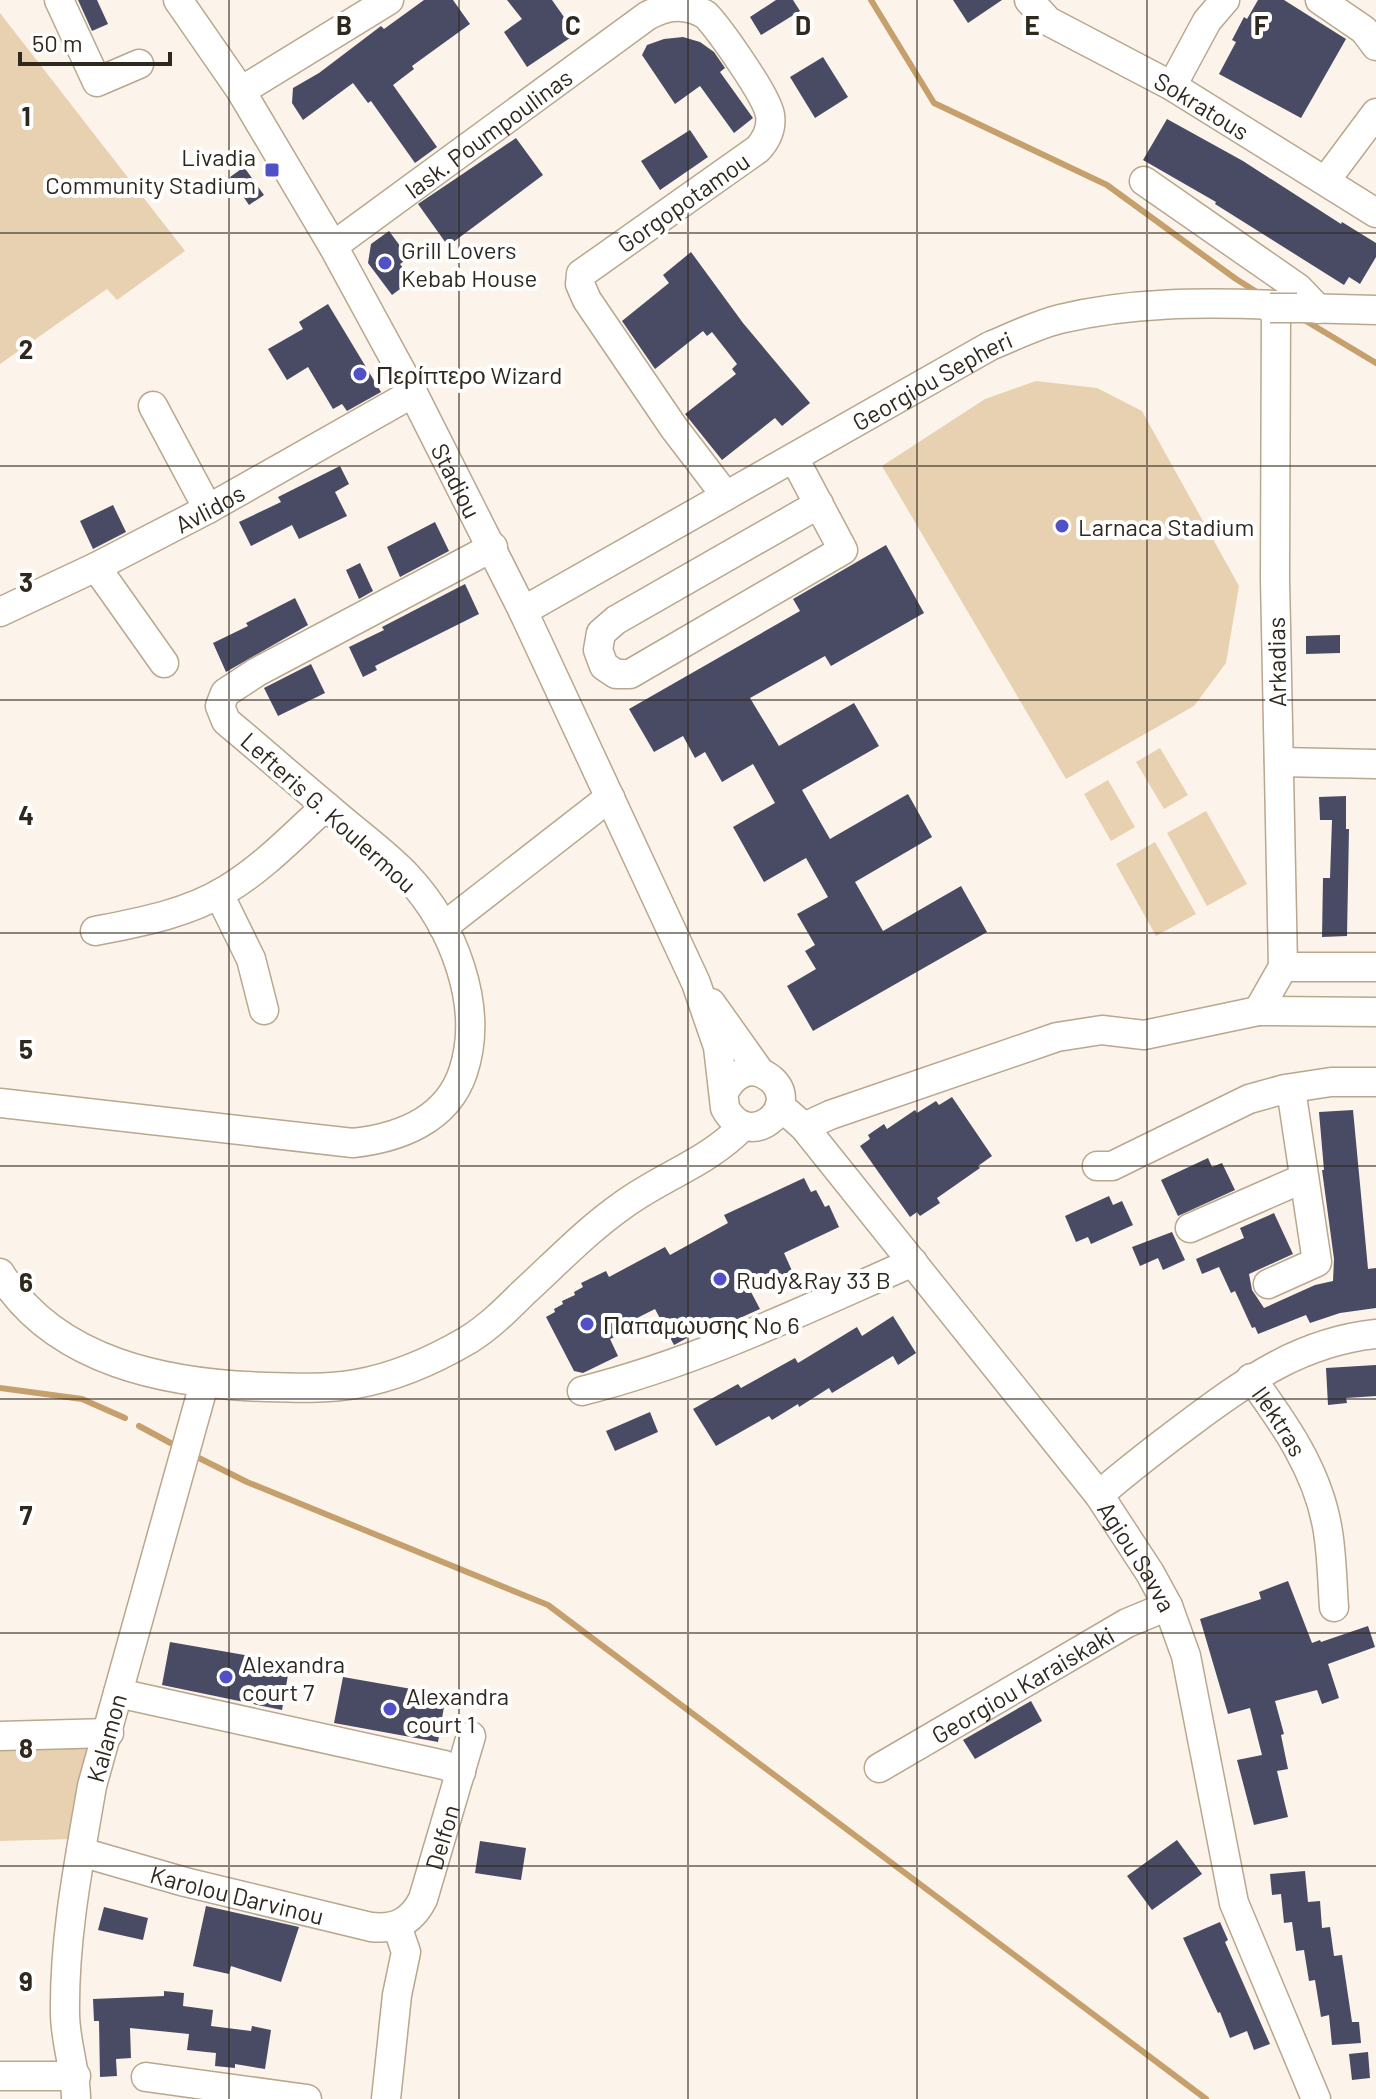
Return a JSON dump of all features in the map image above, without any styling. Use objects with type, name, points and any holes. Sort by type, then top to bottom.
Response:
[{"type":"street","points":[[59,0],[97,82],[139,64]]},
{"type":"street","name":"Stadiou","points":[[178,0],[241,91],[333,246],[493,547],[696,983],[718,1047],[724,1092]]},
{"type":"street","points":[[241,91],[389,0]]},
{"type":"street","name":"Sokratous","points":[[1029,0],[1048,21],[1172,86],[1376,213]]},
{"type":"street","points":[[1172,86],[1207,21],[1225,0]]},
{"type":"street","points":[[1320,0],[1364,30],[1376,46]]},
{"type":"street","name":"lask. Poumpoulinas","points":[[333,246],[647,16],[667,7],[698,11],[713,22],[764,99],[771,120]]},
{"type":"street","points":[[1326,180],[1376,113]]},
{"type":"street","name":"Gorgopotamou","points":[[726,496],[674,428],[587,300],[580,284],[581,274],[758,149],[768,135],[771,120]]},
{"type":"street","points":[[1144,181],[1298,288],[1290,308]]},
{"type":"street","name":"Georgiou Sepheri","points":[[523,611],[990,346],[1057,320],[1137,305],[1205,302],[1376,310]]},
{"type":"street","name":"Arkadias","points":[[1283,967],[1275,579],[1290,308]]},
{"type":"street","name":"Avlidos","points":[[0,612],[208,509],[413,393]]},
{"type":"street","points":[[153,406],[208,509]]},
{"type":"street","points":[[794,458],[819,504],[843,550],[630,674],[616,674],[604,666],[598,650],[601,633],[616,620],[819,504]]},
{"type":"street","name":"Lefteris G. Koulermou","points":[[0,1103],[353,1143],[383,1140],[408,1130],[431,1117],[446,1103],[459,1086],[470,1052],[470,1012],[456,955],[443,927],[406,875],[226,721],[220,706],[225,693],[257,672],[493,547]]},
{"type":"street","points":[[96,567],[164,663]]},
{"type":"street","points":[[1279,762],[1376,764]]},
{"type":"street","points":[[443,927],[610,797]]},
{"type":"street","points":[[95,931],[167,916],[219,894],[248,876],[326,806]]},
{"type":"street","points":[[219,894],[251,959],[264,1010]]},
{"type":"street","points":[[1258,1011],[1283,967],[1376,967]]},
{"type":"street","name":"Stadiou","points":[[696,983],[760,1072]]},
{"type":"street","points":[[804,1127],[830,1115],[1057,1037],[1102,1030],[1144,1035],[1258,1011],[1376,1012]]},
{"type":"street","points":[[752,1071],[760,1072],[775,1083],[779,1090],[780,1106],[775,1116],[761,1126],[743,1126],[729,1116],[724,1092],[735,1077],[752,1071]]},
{"type":"street","points":[[1097,1166],[1112,1166],[1249,1099],[1331,1082],[1376,1082]]},
{"type":"street","points":[[1268,1284],[1317,1262],[1291,1089]]},
{"type":"street","name":"Agiou Savva","points":[[780,1106],[804,1127],[1099,1495],[1168,1606],[1186,1656],[1234,1903],[1316,2099]]},
{"type":"street","points":[[0,1273],[35,1315],[73,1343],[171,1378],[204,1384],[331,1387],[373,1380],[429,1360],[485,1329],[579,1241],[623,1205],[725,1145],[743,1126]]},
{"type":"street","points":[[1190,1228],[1304,1178]]},
{"type":"street","points":[[582,1391],[683,1362],[732,1343],[913,1262]]},
{"type":"street","points":[[1251,1378],[1311,1348],[1376,1334]]},
{"type":"street","name":"Ilektras","points":[[1099,1495],[1129,1468],[1251,1378],[1293,1438],[1313,1481],[1327,1526],[1334,1607]]},
{"type":"street","name":"Kalamon","points":[[76,2087],[65,2018],[65,1969],[69,1922],[92,1786],[204,1384]]},
{"type":"street","name":"Georgiou Karaiskaki","points":[[879,1768],[1127,1623],[1168,1606]]},
{"type":"street","points":[[118,1693],[444,1765],[461,1772]]},
{"type":"street","points":[[0,1736],[109,1733]]},
{"type":"street","name":"Delfon","points":[[397,1926],[412,1916],[423,1899],[471,1736]]},
{"type":"street","name":"Karolou Darvinou","points":[[81,1852],[185,1882],[371,1927],[397,1926]]},
{"type":"street","points":[[386,2099],[397,1995],[406,1952],[397,1926]]},
{"type":"street","points":[[0,2076],[76,2087]]},
{"type":"street","points":[[146,2077],[307,2099]]},
{"type":"shaded area","points":[[0,13],[185,251],[117,300],[107,289],[0,364]]},
{"type":"shaded area","name":"Larnaca Stadium","points":[[1036,381],[1097,388],[1142,411],[1239,586],[1226,663],[1194,706],[1066,779],[882,466],[985,399]]},
{"type":"shaded area","points":[[1160,748],[1188,795],[1164,809],[1136,762]]},
{"type":"shaded area","points":[[1108,780],[1135,827],[1111,841],[1084,794]]},
{"type":"shaded area","points":[[1206,811],[1247,884],[1207,906],[1167,833]]},
{"type":"shaded area","points":[[1155,842],[1196,914],[1156,936],[1116,864]]},
{"type":"shaded area","points":[[94,1747],[72,1839],[0,1841],[0,1749]]},
{"type":"building","points":[[78,0],[97,0],[108,24],[92,31]]},
{"type":"building","points":[[424,0],[453,0],[470,24],[412,66],[414,69],[393,85],[437,147],[415,163],[371,101],[368,103],[353,83],[303,120],[292,103],[293,88]]},
{"type":"building","points":[[507,0],[552,0],[576,34],[527,67],[504,32],[522,19]]},
{"type":"building","points":[[776,0],[793,0],[800,11],[761,35],[750,17]]},
{"type":"building","points":[[953,0],[1002,0],[968,23]]},
{"type":"building","points":[[1258,0],[1284,0],[1346,39],[1301,118],[1219,74],[1236,42],[1232,40],[1244,17],[1247,19]]},
{"type":"building","points":[[683,37],[700,42],[714,52],[725,68],[720,72],[753,118],[734,133],[700,86],[675,104],[642,55],[647,45]]},
{"type":"building","points":[[823,57],[848,97],[815,118],[790,77]]},
{"type":"building","points":[[1167,119],[1243,161],[1376,243],[1376,257],[1360,284],[1349,277],[1344,285],[1216,202],[1143,160]]},
{"type":"building","points":[[690,130],[708,157],[660,190],[641,161]]},
{"type":"building","points":[[516,138],[543,175],[448,246],[418,204]]},
{"type":"building","points":[[244,167],[264,195],[249,205],[230,177]]},
{"type":"building","name":"Grill Lovers Kebab House","points":[[389,231],[409,258],[400,264],[412,280],[392,295],[368,263],[371,244]]},
{"type":"building","points":[[691,252],[743,323],[810,403],[782,426],[775,418],[722,460],[685,414],[736,374],[732,369],[737,364],[712,332],[707,336],[703,331],[655,369],[622,321],[669,283],[663,275]]},
{"type":"building","points":[[328,304],[381,392],[347,411],[342,404],[333,409],[308,367],[287,380],[268,349],[303,329],[299,322]]},
{"type":"building","points":[[340,466],[349,484],[335,492],[347,516],[299,539],[292,525],[251,546],[239,522],[281,502],[278,497]]},
{"type":"building","points":[[113,505],[126,532],[93,549],[80,521]]},
{"type":"building","points":[[435,522],[449,551],[400,577],[387,547]]},
{"type":"building","points":[[886,545],[924,613],[831,666],[825,656],[750,698],[779,746],[854,703],[879,746],[802,790],[830,839],[908,794],[932,837],[855,882],[883,931],[961,886],[987,932],[813,1031],[787,986],[816,969],[805,951],[815,945],[797,914],[828,897],[806,858],[764,882],[733,827],[775,803],[753,764],[722,782],[705,752],[695,758],[683,736],[654,752],[629,709],[800,611],[793,599]]},
{"type":"building","points":[[360,563],[373,591],[359,599],[346,570]]},
{"type":"building","points":[[465,584],[479,614],[375,666],[377,670],[363,677],[349,647]]},
{"type":"building","points":[[295,598],[308,625],[226,672],[213,643]]},
{"type":"building","points":[[1340,635],[1340,653],[1306,654],[1306,636]]},
{"type":"building","points":[[311,664],[325,693],[278,716],[264,688]]},
{"type":"building","points":[[1346,796],[1346,829],[1349,829],[1347,936],[1322,937],[1323,878],[1330,878],[1332,820],[1320,820],[1319,797]]},
{"type":"building","points":[[952,1097],[992,1156],[937,1198],[940,1203],[920,1216],[917,1212],[910,1217],[860,1146],[870,1139],[868,1135],[884,1124],[887,1129],[915,1110],[917,1113],[936,1101],[939,1105]]},
{"type":"building","points":[[1353,1110],[1368,1269],[1376,1268],[1376,1308],[1340,1313],[1310,1323],[1306,1315],[1258,1334],[1255,1327],[1252,1328],[1235,1291],[1231,1293],[1219,1267],[1202,1274],[1196,1259],[1244,1238],[1240,1228],[1274,1213],[1293,1254],[1249,1274],[1252,1290],[1264,1308],[1315,1285],[1333,1281],[1334,1259],[1322,1170],[1319,1112]]},
{"type":"building","points":[[1208,1158],[1212,1167],[1222,1163],[1235,1190],[1178,1216],[1161,1180]]},
{"type":"building","points":[[804,1178],[811,1192],[816,1190],[825,1207],[829,1205],[839,1227],[784,1253],[793,1273],[751,1292],[760,1309],[722,1326],[719,1321],[674,1345],[655,1309],[619,1327],[622,1334],[610,1339],[618,1356],[583,1373],[574,1371],[546,1317],[563,1304],[562,1301],[575,1295],[574,1292],[583,1287],[581,1283],[606,1271],[609,1277],[665,1247],[670,1255],[728,1223],[724,1215]]},
{"type":"building","points":[[1109,1196],[1113,1205],[1122,1201],[1133,1225],[1091,1244],[1088,1237],[1076,1242],[1065,1216]]},
{"type":"building","points":[[1172,1232],[1185,1260],[1163,1270],[1158,1258],[1140,1266],[1132,1247]]},
{"type":"building","points":[[893,1316],[916,1353],[898,1365],[893,1356],[832,1393],[829,1388],[799,1407],[798,1404],[772,1420],[769,1416],[716,1446],[693,1409],[738,1384],[741,1388],[795,1358],[798,1363],[857,1327],[862,1336]]},
{"type":"building","points":[[1376,1365],[1376,1396],[1346,1398],[1347,1403],[1328,1405],[1326,1368]]},
{"type":"building","points":[[650,1412],[658,1432],[615,1451],[606,1431]]},
{"type":"building","points":[[1288,1581],[1312,1643],[1368,1626],[1375,1647],[1328,1664],[1339,1698],[1322,1704],[1317,1690],[1275,1701],[1284,1734],[1281,1735],[1288,1769],[1277,1771],[1288,1817],[1254,1825],[1237,1760],[1262,1755],[1250,1708],[1228,1714],[1200,1619],[1261,1599],[1259,1592]]},
{"type":"building","name":"Alexandra court 7","points":[[170,1642],[290,1663],[282,1710],[162,1685]]},
{"type":"building","name":"Alexandra court 1","points":[[343,1677],[446,1695],[438,1742],[334,1723]]},
{"type":"building","points":[[1031,1701],[1042,1721],[975,1759],[963,1740]]},
{"type":"building","points":[[1177,1840],[1202,1874],[1152,1910],[1127,1876]]},
{"type":"building","points":[[480,1841],[526,1848],[521,1880],[475,1873]]},
{"type":"building","points":[[1305,1871],[1308,1902],[1320,1901],[1322,1928],[1330,1927],[1334,1956],[1342,1955],[1352,2022],[1359,2022],[1361,2043],[1332,2045],[1329,2015],[1321,2017],[1315,1980],[1309,1981],[1304,1950],[1296,1951],[1292,1922],[1284,1923],[1281,1894],[1272,1895],[1270,1874]]},
{"type":"building","points":[[206,1906],[299,1927],[281,1982],[231,1966],[229,1974],[193,1966]]},
{"type":"building","points":[[104,1907],[148,1918],[143,1940],[98,1930]]},
{"type":"building","points":[[1220,1922],[1228,1940],[1225,1942],[1270,2044],[1254,2050],[1247,2031],[1230,2038],[1183,1938]]},
{"type":"building","points":[[164,1991],[184,1993],[183,2006],[213,2010],[211,2026],[251,2031],[252,2026],[271,2030],[265,2069],[235,2064],[235,2068],[215,2066],[216,2053],[187,2050],[189,2034],[130,2028],[131,2058],[116,2059],[117,2076],[100,2077],[99,2021],[94,2021],[93,1999],[164,1996]]},
{"type":"building","points":[[1368,2052],[1370,2078],[1352,2080],[1349,2054]]},
{"type":"waterway","points":[[871,0],[934,103],[1107,185],[1260,294]]},
{"type":"waterway","points":[[1301,318],[1376,363]]},
{"type":"waterway","points":[[0,1388],[82,1399],[125,1418]]},
{"type":"waterway","points":[[139,1426],[178,1447]]},
{"type":"waterway","points":[[191,1454],[247,1482],[548,1605],[1206,2099]]},
{"type":"place","name":"Livadia Community Stadium","points":[[272,170]]},
{"type":"place","name":"Grill Lovers Kebab House","points":[[385,263]]},
{"type":"place","name":"Περίπτερο Wizard","points":[[360,374]]},
{"type":"place","name":"Larnaca Stadium","points":[[1062,526]]},
{"type":"place","name":"Rudy&Ray 33 B","points":[[720,1279]]},
{"type":"place","name":"Παπαμωυσης No 6","points":[[587,1324]]},
{"type":"place","name":"Alexandra court 7","points":[[226,1677]]},
{"type":"place","name":"Alexandra court 1","points":[[390,1709]]}]
